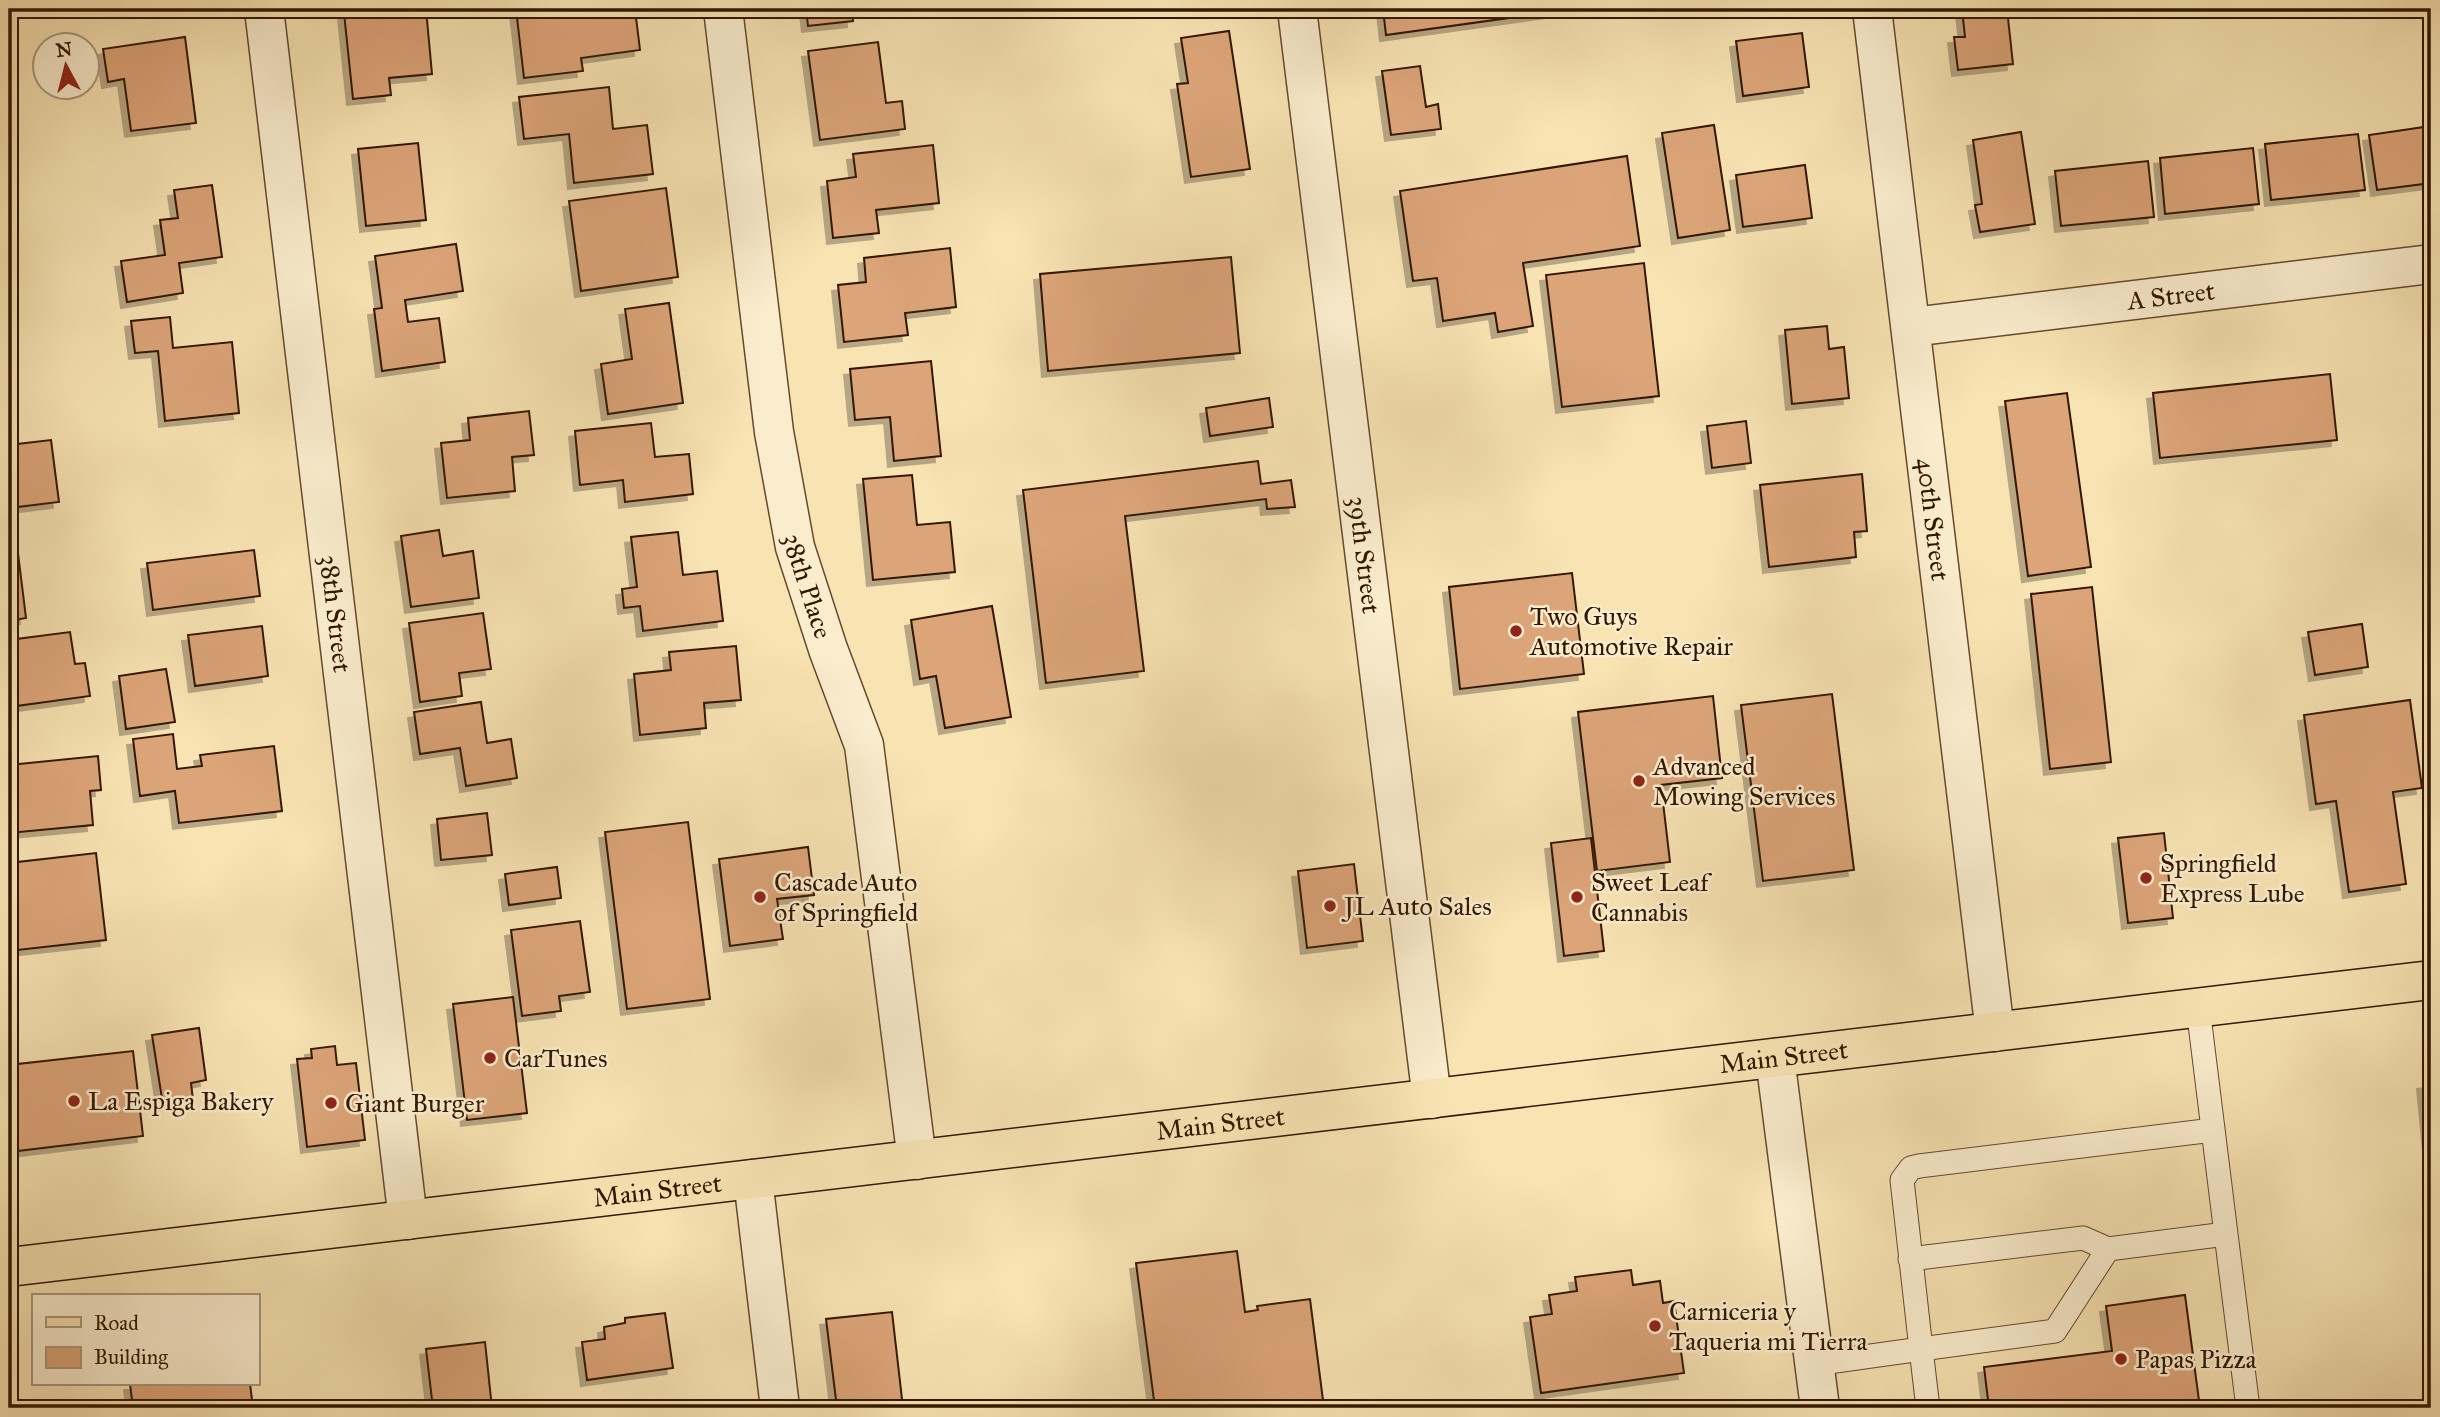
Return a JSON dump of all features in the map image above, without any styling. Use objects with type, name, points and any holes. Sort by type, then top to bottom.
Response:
[{"type":"main road","name":"Main Street","points":[[9,1267],[2431,980]]},
{"type":"street","name":"38th Street","points":[[264,9],[408,1220]]},
{"type":"street","name":"38th Place","points":[[723,9],[774,432],[795,547],[828,649],[864,745],[917,1160]]},
{"type":"street","name":"39th Street","points":[[1297,9],[1432,1099]]},
{"type":"street","name":"40th Street","points":[[1872,9],[1995,1032]]},
{"type":"street","name":"A Street","points":[[1912,327],[2431,264]]},
{"type":"street","points":[[1775,1058],[1820,1408]]},
{"type":"street","points":[[753,1179],[780,1408]]},
{"type":"lane","points":[[2198,1008],[2248,1408]]},
{"type":"lane","points":[[1928,1408],[1902,1187],[1906,1173],[1911,1168],[2213,1130]]},
{"type":"lane","points":[[1910,1259],[2083,1238],[2108,1249],[2226,1234]]},
{"type":"lane","points":[[1814,1364],[2055,1331],[2108,1249]]},
{"type":"building","points":[[426,9],[432,74],[389,78],[391,95],[353,99],[344,13]]},
{"type":"building","points":[[516,9],[635,9],[640,50],[581,58],[583,71],[524,78]]},
{"type":"building","points":[[806,9],[852,9],[853,21],[808,26]]},
{"type":"building","points":[[1383,9],[1552,9],[1552,12],[1386,35]]},
{"type":"building","points":[[1962,9],[2007,9],[2013,64],[1958,70],[1954,37],[1965,37]]},
{"type":"building","points":[[1229,31],[1250,169],[1191,177],[1177,84],[1188,83],[1181,38]]},
{"type":"building","points":[[1802,33],[1809,87],[1743,96],[1736,41]]},
{"type":"building","points":[[185,37],[196,123],[131,131],[124,79],[108,82],[103,49]]},
{"type":"building","points":[[878,42],[886,103],[902,101],[905,129],[820,140],[808,51]]},
{"type":"building","points":[[1420,66],[1426,107],[1438,104],[1441,129],[1391,135],[1382,71]]},
{"type":"building","points":[[609,87],[613,129],[647,125],[653,174],[574,183],[569,134],[524,139],[519,97]]},
{"type":"building","points":[[1714,125],[1730,230],[1678,238],[1662,133]]},
{"type":"building","points":[[2431,126],[2431,183],[2377,190],[2369,135]]},
{"type":"building","points":[[2021,132],[2035,224],[1980,232],[1975,205],[1982,204],[1973,140]]},
{"type":"building","points":[[2358,134],[2365,190],[2271,200],[2265,144]]},
{"type":"building","points":[[418,143],[426,220],[366,226],[358,149]]},
{"type":"building","points":[[933,145],[939,203],[876,210],[879,233],[833,238],[827,181],[856,177],[853,154]]},
{"type":"building","points":[[2253,148],[2259,204],[2165,214],[2160,158]]},
{"type":"building","points":[[1627,156],[1640,246],[1523,263],[1533,326],[1498,332],[1495,313],[1443,321],[1437,278],[1413,281],[1400,191]]},
{"type":"building","points":[[2148,161],[2154,217],[2061,226],[2055,171]]},
{"type":"building","points":[[1805,165],[1812,218],[1743,227],[1736,175]]},
{"type":"building","points":[[212,185],[222,257],[179,263],[183,293],[127,302],[121,261],[165,255],[160,220],[178,218],[174,190]]},
{"type":"building","points":[[666,188],[678,277],[581,291],[569,201]]},
{"type":"building","points":[[456,244],[463,291],[405,300],[408,322],[439,318],[445,362],[382,371],[374,309],[382,308],[375,256]]},
{"type":"building","points":[[950,248],[956,307],[905,313],[908,335],[844,342],[838,285],[866,282],[864,258]]},
{"type":"building","points":[[1231,257],[1240,353],[1048,371],[1040,274]]},
{"type":"building","points":[[1644,263],[1659,396],[1562,407],[1546,275]]},
{"type":"building","points":[[669,303],[683,403],[608,414],[601,364],[632,359],[625,309]]},
{"type":"building","points":[[170,317],[173,348],[232,342],[239,413],[165,421],[158,351],[135,353],[131,321]]},
{"type":"building","points":[[1827,326],[1829,349],[1844,347],[1849,398],[1792,404],[1785,330]]},
{"type":"building","points":[[931,361],[941,456],[894,461],[890,417],[855,420],[850,369]]},
{"type":"building","points":[[2330,374],[2337,440],[2160,458],[2153,393]]},
{"type":"building","points":[[2067,393],[2091,567],[2028,576],[2005,401]]},
{"type":"building","points":[[1269,398],[1273,427],[1210,436],[1206,408]]},
{"type":"building","points":[[529,411],[534,455],[512,457],[515,491],[447,498],[441,443],[470,440],[468,418]]},
{"type":"building","points":[[1746,421],[1751,463],[1712,468],[1707,426]]},
{"type":"building","points":[[651,423],[655,457],[689,454],[693,494],[625,502],[623,480],[580,485],[575,431]]},
{"type":"building","points":[[51,440],[59,502],[9,508],[9,445]]},
{"type":"building","points":[[1258,461],[1261,484],[1291,480],[1295,507],[1267,509],[1266,499],[1125,516],[1144,671],[1046,683],[1023,490]]},
{"type":"building","points":[[1862,474],[1867,531],[1854,532],[1856,557],[1769,567],[1760,485]]},
{"type":"building","points":[[912,475],[917,525],[950,522],[955,572],[873,580],[863,479]]},
{"type":"building","points":[[15,529],[26,618],[9,621],[9,530]]},
{"type":"building","points":[[439,530],[443,556],[473,551],[479,598],[411,607],[401,536]]},
{"type":"building","points":[[678,532],[683,575],[717,571],[723,621],[643,631],[640,606],[624,608],[622,589],[637,587],[631,537]]},
{"type":"building","points":[[254,550],[260,596],[153,610],[147,563]]},
{"type":"building","name":"Two Guys Automotive Repair","points":[[1572,573],[1584,674],[1460,689],[1449,587]]},
{"type":"building","points":[[2092,587],[2111,762],[2050,769],[2031,594]]},
{"type":"building","points":[[992,606],[1011,717],[945,728],[936,676],[920,679],[911,620]]},
{"type":"building","points":[[483,613],[491,669],[459,673],[462,696],[420,702],[409,623]]},
{"type":"building","points":[[2362,624],[2368,667],[2315,675],[2308,632]]},
{"type":"building","points":[[262,626],[268,676],[195,686],[188,635]]},
{"type":"building","points":[[70,632],[75,664],[85,663],[90,696],[9,707],[9,640]]},
{"type":"building","points":[[736,646],[741,700],[704,703],[706,728],[640,735],[634,674],[671,670],[669,652]]},
{"type":"building","points":[[166,669],[175,722],[126,729],[119,676]]},
{"type":"building","points":[[1832,694],[1854,870],[1763,881],[1741,705]]},
{"type":"building","name":"Advanced Mowing Services","points":[[1713,696],[1722,778],[1661,785],[1670,862],[1597,871],[1578,712]]},
{"type":"building","points":[[2410,700],[2422,788],[2393,792],[2406,884],[2349,892],[2336,801],[2316,804],[2304,715]]},
{"type":"building","points":[[481,702],[487,743],[511,739],[517,778],[466,786],[460,748],[420,754],[414,712]]},
{"type":"building","points":[[173,734],[177,769],[202,766],[200,755],[274,746],[282,811],[179,823],[175,791],[140,796],[133,739]]},
{"type":"building","points":[[98,756],[101,790],[90,791],[93,825],[9,833],[9,765]]},
{"type":"building","points":[[487,813],[492,855],[441,860],[437,819]]},
{"type":"building","points":[[688,822],[710,999],[627,1009],[605,832]]},
{"type":"building","name":"Springfield Express Lube","points":[[2164,833],[2173,918],[2128,923],[2118,838]]},
{"type":"building","name":"Sweet Leaf Cannabis","points":[[1591,838],[1604,951],[1564,956],[1551,843]]},
{"type":"building","name":"Cascade Auto of Springfield","points":[[808,847],[814,895],[777,899],[783,939],[730,946],[719,859]]},
{"type":"building","points":[[96,853],[106,940],[9,951],[9,863]]},
{"type":"building","name":"JL Auto Sales","points":[[1354,864],[1363,941],[1307,948],[1298,871]]},
{"type":"building","points":[[557,867],[561,898],[509,905],[505,874]]},
{"type":"building","points":[[580,921],[590,992],[559,996],[561,1011],[522,1016],[511,930]]},
{"type":"building","name":"CarTunes","points":[[513,997],[527,1113],[467,1120],[453,1004]]},
{"type":"building","points":[[199,1028],[206,1080],[191,1083],[193,1100],[163,1105],[152,1035]]},
{"type":"building","name":"Giant Burger","points":[[335,1046],[337,1065],[356,1063],[365,1140],[307,1147],[297,1059],[312,1058],[311,1049]]},
{"type":"building","name":"La Espiga Bakery","points":[[133,1051],[143,1136],[9,1152],[9,1065]]},
{"type":"building","points":[[2431,1082],[2431,1165],[2423,1083]]},
{"type":"building","points":[[1237,1251],[1245,1312],[1258,1310],[1257,1306],[1310,1299],[1324,1408],[1155,1408],[1136,1263]]},
{"type":"building","points":[[1631,1270],[1633,1285],[1660,1281],[1663,1303],[1674,1301],[1684,1373],[1541,1393],[1530,1317],[1552,1314],[1549,1295],[1577,1291],[1575,1277]]},
{"type":"building","name":"Papas Pizza","points":[[2185,1295],[2200,1408],[1989,1408],[1984,1367],[2112,1351],[2106,1306]]},
{"type":"building","points":[[892,1312],[903,1408],[837,1408],[826,1319]]},
{"type":"building","points":[[665,1313],[673,1368],[587,1380],[582,1342],[605,1339],[604,1327],[625,1323],[625,1318]]},
{"type":"building","points":[[485,1342],[492,1408],[433,1408],[426,1349]]},
{"type":"building","points":[[130,1386],[250,1386],[253,1408],[133,1408]]},
{"type":"place","name":"Two Guys Automotive Repair","points":[[1516,631]]},
{"type":"place","name":"Advanced Mowing Services","points":[[1639,781]]},
{"type":"place","name":"Springfield Express Lube","points":[[2146,878]]},
{"type":"place","name":"Cascade Auto of Springfield","points":[[760,897]]},
{"type":"place","name":"Sweet Leaf Cannabis","points":[[1577,897]]},
{"type":"place","name":"JL Auto Sales","points":[[1330,906]]},
{"type":"place","name":"CarTunes","points":[[490,1058]]},
{"type":"place","name":"La Espiga Bakery","points":[[74,1101]]},
{"type":"place","name":"Giant Burger","points":[[331,1103]]},
{"type":"place","name":"Carniceria y Taqueria mi Tierra","points":[[1655,1326]]},
{"type":"place","name":"Papas Pizza","points":[[2121,1359]]}]
